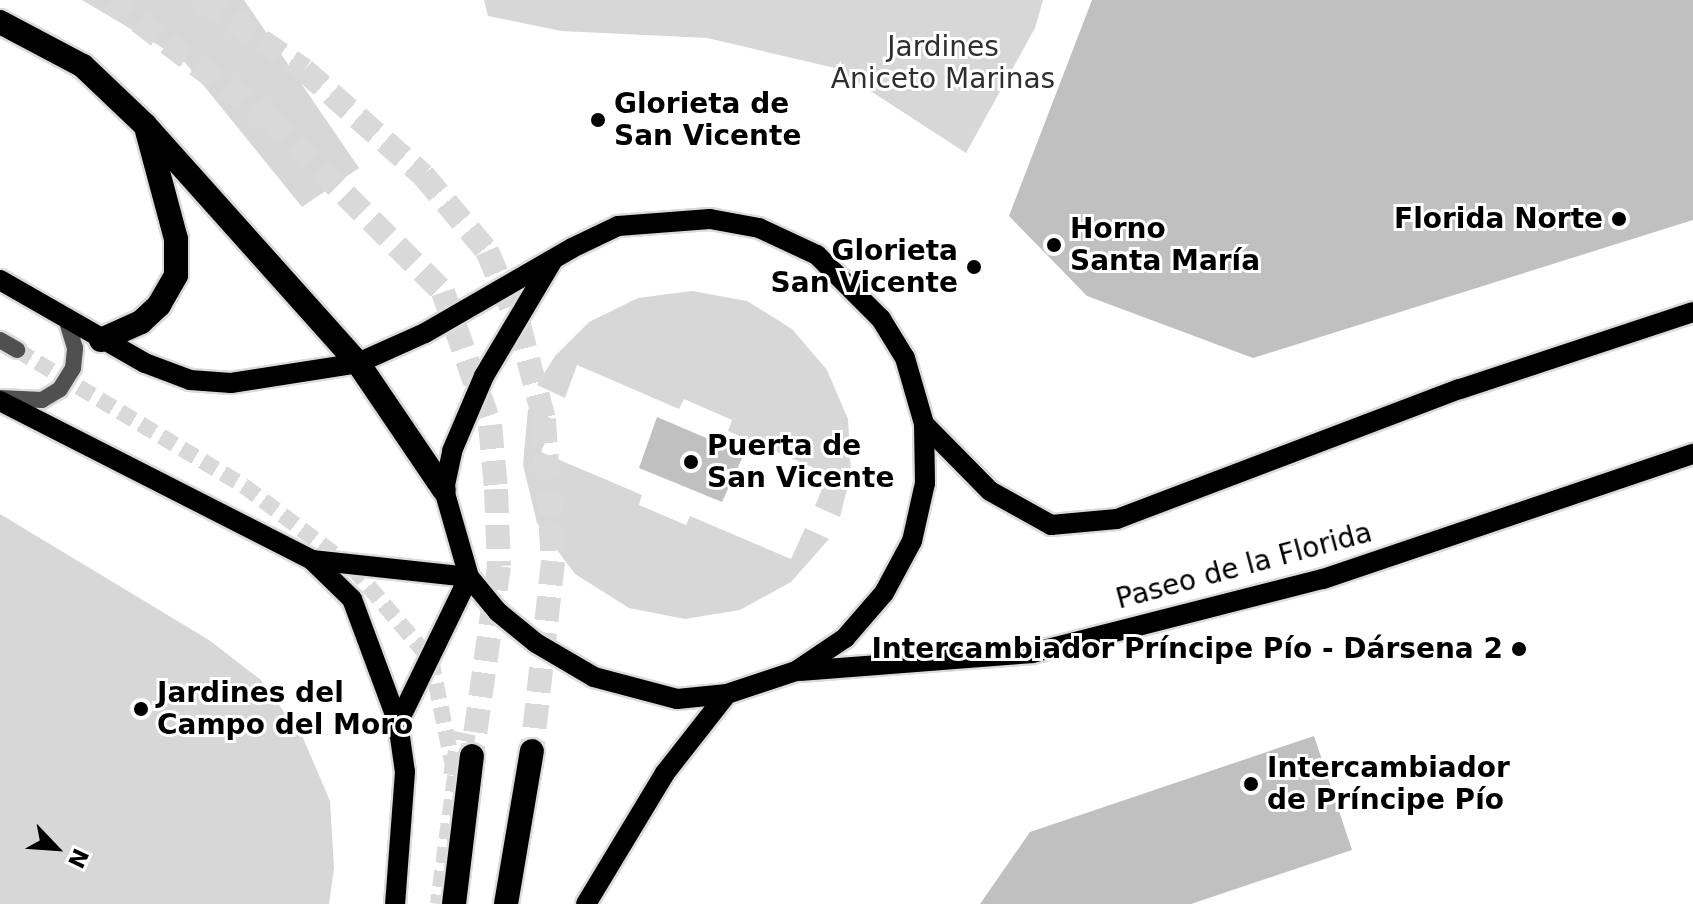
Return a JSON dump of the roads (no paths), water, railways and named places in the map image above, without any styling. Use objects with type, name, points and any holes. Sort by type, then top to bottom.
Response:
[{"type":"highway","points":[[0,22],[83,66],[145,125],[358,363],[444,490]]},
{"type":"highway","points":[[101,340],[141,322],[176,275],[176,239],[145,125]]},
{"type":"highway","points":[[506,904],[532,751]]},
{"type":"highway","points":[[454,904],[472,756]]},
{"type":"main road","points":[[0,280],[101,340],[190,380],[217,382],[358,363],[425,333],[553,260],[618,226],[656,220],[710,219],[759,228],[817,255],[881,319],[905,358],[924,424],[925,483],[905,554],[884,593],[845,638],[796,671],[727,694],[677,699],[594,677],[536,643],[498,612],[469,577],[444,490],[464,417],[553,260]]},
{"type":"main road","points":[[924,424],[990,491],[1051,525],[1117,519],[1460,389],[1693,312]]},
{"type":"main road","points":[[0,400],[312,560],[352,599],[398,723],[405,772],[395,904]]},
{"type":"main road","name":"Paseo de la Florida","points":[[796,671],[1032,653],[1323,579],[1693,454]]},
{"type":"main road","points":[[312,560],[469,577]]},
{"type":"main road","points":[[398,723],[469,577]]},
{"type":"main road","points":[[586,904],[665,773],[727,694]]},
{"type":"street","points":[[0,400],[42,400],[60,389],[73,368],[75,348],[66,319]]},
{"type":"street","points":[[0,340],[17,350]]},
{"type":"tunnel","points":[[110,0],[269,119],[443,292],[490,425],[496,489],[499,566],[472,756]]},
{"type":"tunnel","points":[[202,0],[304,70],[423,175],[487,251],[519,325],[544,419],[553,561],[532,751]]},
{"type":"tunnel","points":[[17,350],[244,486],[353,568],[431,660],[455,776],[438,904]]},
{"type":"tunnel","points":[[455,776],[464,733]]},
{"type":"place","name":"Glorieta de San Vicente","points":[[598,120]]},
{"type":"place","name":"Florida Norte","points":[[1619,219]]},
{"type":"place","name":"Horno Santa María","points":[[1054,245]]},
{"type":"place","name":"Glorieta San Vicente","points":[[974,267]]},
{"type":"place","name":"Puerta de San Vicente","points":[[691,462]]},
{"type":"place","name":"Intercambiador Príncipe Pío - Dársena 2","points":[[1519,649]]},
{"type":"place","name":"Jardines del Campo del Moro","points":[[141,709]]},
{"type":"place","name":"Intercambiador de Príncipe Pío","points":[[1251,784]]},
{"type":"park label","name":"Jardines Aniceto Marinas","points":[[943,63]]}]
